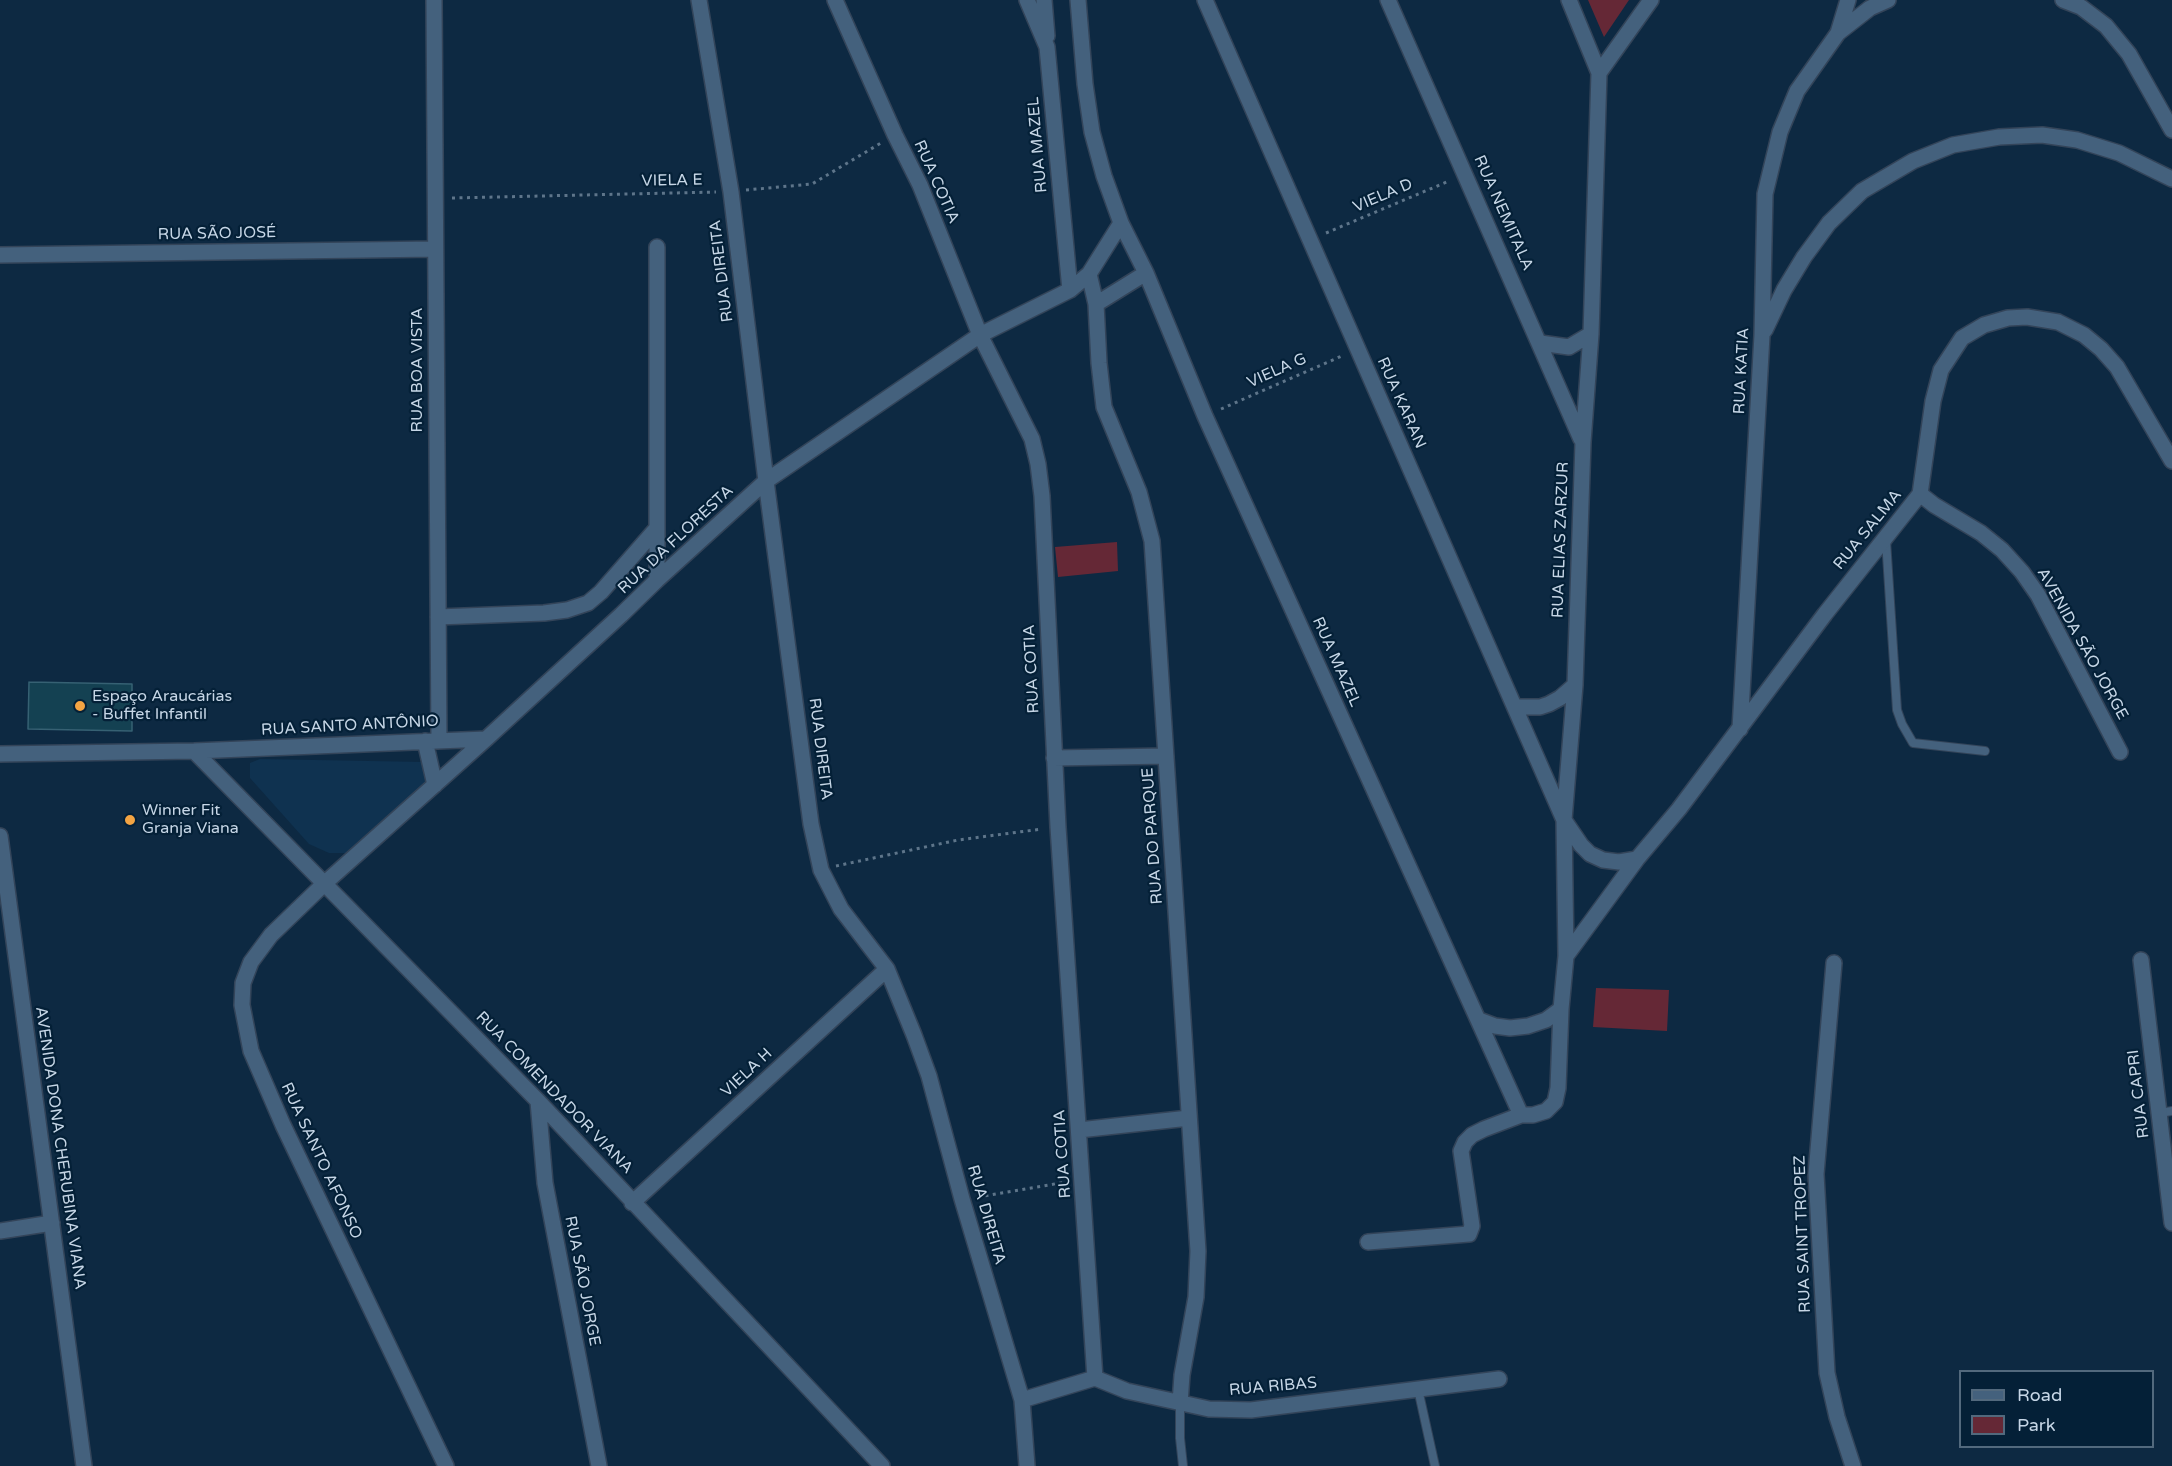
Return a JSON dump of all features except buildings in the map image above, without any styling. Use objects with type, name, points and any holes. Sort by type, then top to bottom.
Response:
[{"type":"street","name":"RUA BOA VISTA","points":[[434,0],[438,617],[432,740],[435,785]]},
{"type":"street","name":"RUA DIREITA","points":[[699,0],[731,192],[811,824],[821,870],[841,909],[887,969],[929,1076],[962,1199],[1022,1400],[1027,1466]]},
{"type":"street","name":"RUA COTIA","points":[[835,0],[895,135],[920,185],[980,335],[1032,439],[1038,464],[1042,496],[1058,827],[1095,1378]]},
{"type":"street","name":"RUA MAZEL","points":[[1028,0],[1047,47],[1070,290]]},
{"type":"street","points":[[1044,0],[1047,47]]},
{"type":"street","name":"RUA MAZEL","points":[[1078,0],[1085,84],[1092,132],[1121,224],[1146,273],[1205,416],[1521,1115]]},
{"type":"street","name":"RUA KARAN","points":[[1205,0],[1564,820]]},
{"type":"street","name":"RUA NEMITALA","points":[[1388,0],[1583,442]]},
{"type":"street","points":[[1569,0],[1599,73]]},
{"type":"street","points":[[1599,73],[1651,0]]},
{"type":"street","points":[[1838,33],[1848,0]]},
{"type":"street","points":[[1838,33],[1870,8],[1887,0]]},
{"type":"street","points":[[2063,0],[2081,7],[2106,26],[2129,54],[2172,130]]},
{"type":"street","name":"RUA KATIA","points":[[1740,729],[1762,335],[1765,194],[1780,132],[1797,91],[1838,33]]},
{"type":"street","name":"RUA ELIAS ZARZUR","points":[[1368,1242],[1469,1234],[1472,1226],[1461,1151],[1465,1142],[1472,1135],[1484,1129],[1521,1115],[1533,1115],[1546,1111],[1555,1102],[1558,1088],[1566,956],[1564,820],[1575,685],[1583,442],[1592,333],[1599,73]]},
{"type":"street","points":[[1762,335],[1789,282],[1829,223],[1862,191],[1913,161],[1953,145],[1999,137],[2042,135],[2077,140],[2119,153],[2172,179]]},
{"type":"street","name":"RUA DA FLORESTA","points":[[325,883],[486,739],[766,481],[980,335],[1070,290],[1089,274],[1121,224]]},
{"type":"street","points":[[657,247],[657,580]]},
{"type":"street","name":"RUA SÃO JOSÉ","points":[[0,255],[435,249]]},
{"type":"street","points":[[1096,304],[1146,273]]},
{"type":"street","name":"RUA DO PARQUE","points":[[1089,274],[1096,304],[1104,407],[1138,492],[1152,541],[1197,1263],[1196,1297],[1182,1375],[1180,1403]]},
{"type":"street","name":"RUA SALMA","points":[[1566,956],[1637,859],[1679,809],[1920,494],[1933,401],[1941,370],[1962,338],[1984,325],[2008,318],[2027,317],[2058,322],[2084,335],[2117,367],[2172,461]]},
{"type":"street","points":[[1540,343],[1569,347],[1592,333]]},
{"type":"street","name":"AVENIDA SÃO JORGE","points":[[1920,494],[1934,505],[1982,533],[2002,549],[2022,572],[2038,596],[2120,752]]},
{"type":"street","points":[[438,617],[544,613],[567,610],[588,603],[601,592],[657,528]]},
{"type":"street","points":[[1515,707],[1540,707],[1549,704],[1560,699],[1575,685]]},
{"type":"street","name":"RUA SANTO ANTÔNIO","points":[[0,754],[194,751],[486,739]]},
{"type":"street","name":"RUA COMENDADOR VIANA","points":[[194,751],[538,1101],[882,1466]]},
{"type":"street","points":[[1054,758],[1166,756]]},
{"type":"street","points":[[1564,820],[1581,845],[1596,857],[1619,862],[1637,859]]},
{"type":"street","name":"AVENIDA DONA CHERUBINA VIANA","points":[[0,836],[84,1466]]},
{"type":"street","name":"RUA SANTO AFONSO","points":[[325,883],[271,935],[251,962],[243,983],[242,1005],[245,1028],[251,1051],[283,1125],[446,1466]]},
{"type":"street","name":"RUA CAPRI","points":[[2141,960],[2166,1112],[2172,1223]]},
{"type":"street","name":"RUA SAINT TROPEZ","points":[[1834,963],[1816,1174],[1827,1373],[1837,1418],[1853,1466]]},
{"type":"street","name":"VIELA H","points":[[632,1203],[887,969]]},
{"type":"street","points":[[1479,1020],[1494,1026],[1510,1028],[1528,1026],[1546,1020],[1561,1009]]},
{"type":"street","name":"RUA SÃO JORGE","points":[[538,1101],[545,1183],[599,1466]]},
{"type":"street","points":[[1079,1130],[1189,1118]]},
{"type":"street","points":[[0,1231],[52,1223]]},
{"type":"street","points":[[1022,1400],[1095,1378]]},
{"type":"street","name":"RUA RIBAS","points":[[1095,1378],[1127,1391],[1209,1409],[1251,1410],[1499,1379]]},
{"type":"lane","points":[[1886,536],[1898,710],[1902,724],[1913,744],[1985,751]]},
{"type":"lane","points":[[1418,1389],[1435,1466]]},
{"type":"lane","points":[[1180,1403],[1183,1466]]},
{"type":"path","name":"VIELA E","points":[[435,199],[731,192],[812,184],[895,135]]},
{"type":"path","name":"VIELA D","points":[[1310,240],[1466,174]]},
{"type":"path","name":"VIELA G","points":[[1205,416],[1358,349]]},
{"type":"path","points":[[821,870],[958,840],[1058,827]]},
{"type":"path","points":[[962,1199],[1083,1180]]},
{"type":"shaded area","points":[[260,759],[424,762],[428,781],[349,853],[329,853],[309,844],[250,778],[250,763]]},
{"type":"green space","points":[[1588,0],[1629,0],[1604,37]]},
{"type":"green space","points":[[1117,542],[1118,571],[1058,577],[1055,547]]},
{"type":"green space","points":[[1596,988],[1669,990],[1667,1031],[1593,1027]]},
{"type":"place","name":"Espaço Araucárias - Buffet Infantil","points":[[80,706]]},
{"type":"place","name":"Winner Fit Granja Viana","points":[[130,820]]}]
